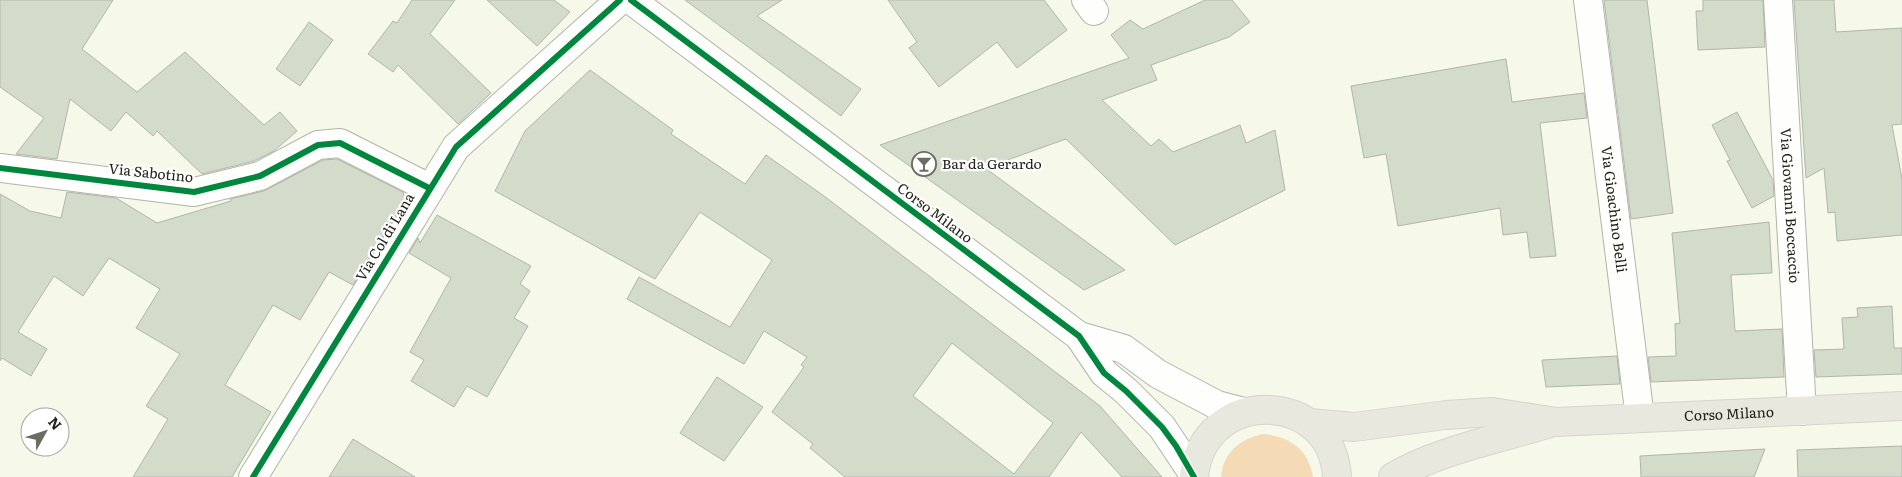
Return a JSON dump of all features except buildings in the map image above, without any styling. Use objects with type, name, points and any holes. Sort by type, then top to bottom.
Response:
[{"type":"main road","name":"Corso Milano","points":[[1309,423],[1354,427],[1446,415],[1492,412],[1556,422],[1902,406]]},
{"type":"main road","points":[[1194,476],[1196,461],[1209,436],[1231,418],[1244,412],[1260,409],[1278,410],[1294,415],[1309,423],[1322,436],[1332,451],[1338,477]]},
{"type":"main road","name":"Corso Milano","points":[[1393,477],[1410,467],[1451,452],[1556,422]]},
{"type":"street","name":"Via Col di Lana","points":[[253,477],[429,188],[456,147],[620,0]]},
{"type":"street","name":"Corso Milano","points":[[630,0],[1079,336],[1104,373],[1126,391],[1162,427],[1194,476]]},
{"type":"street","name":"Via Gioachino Belli","points":[[1588,0],[1640,418]]},
{"type":"street","name":"Via Giovanni Boccaccio","points":[[1778,0],[1802,411]]},
{"type":"street","name":"Via Sabotino","points":[[0,168],[194,192],[260,176],[318,145],[340,143],[429,188]]},
{"type":"street","name":"Corso Milano","points":[[1079,336],[1124,349],[1166,378],[1217,405],[1244,412]]},
{"type":"shaded area","points":[[1263,434],[1282,438],[1297,446],[1307,459],[1313,477],[1221,477],[1225,460],[1234,448],[1247,439]]},
{"type":"cycle path","points":[[253,477],[456,147],[620,0]]},
{"type":"cycle path","points":[[631,0],[1079,336],[1104,373],[1126,391],[1162,427],[1176,446],[1194,477]]},
{"type":"cycle path","points":[[0,168],[194,192],[260,176],[318,145],[340,143],[429,188]]},
{"type":"place","name":"Bar da Gerardo","points":[[924,164]]}]
